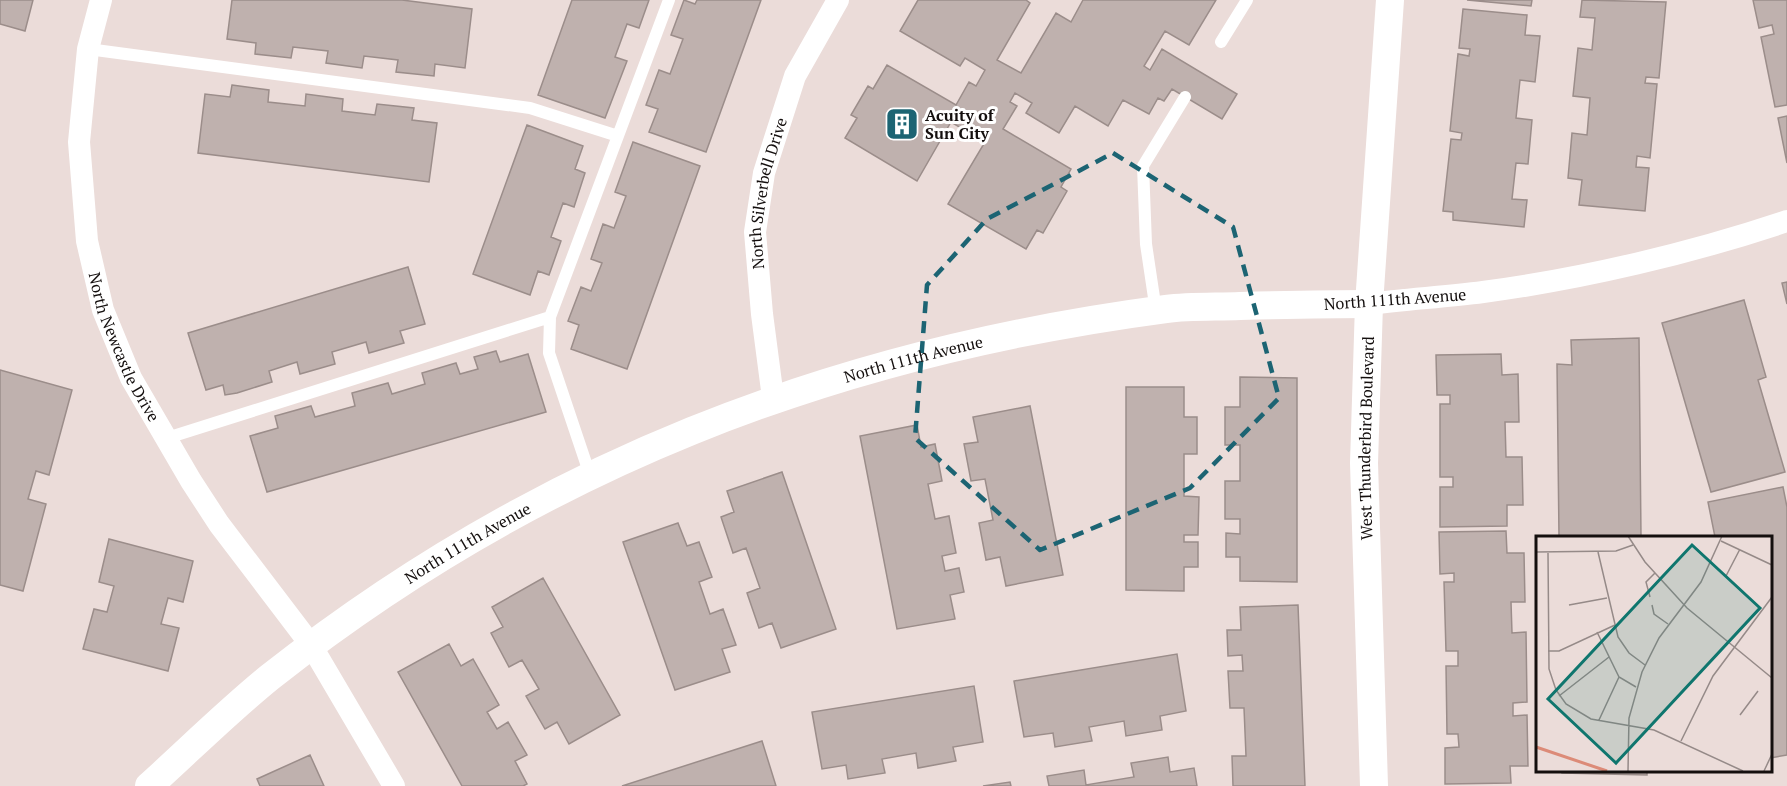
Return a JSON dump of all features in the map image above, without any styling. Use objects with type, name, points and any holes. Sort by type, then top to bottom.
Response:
[{"type":"street","name":"North Newcastle Drive","points":[[101,0],[88,49],[79,142],[87,241],[103,309],[131,378],[219,524],[311,645],[394,786]]},
{"type":"street","name":"North Silverbell Drive","points":[[773,398],[762,314],[755,232],[764,173],[795,76],[838,0]]},
{"type":"street","name":"West Thunderbird Boulevard","points":[[1374,786],[1364,463],[1369,304],[1390,0]]},
{"type":"street","name":"North 111th Avenue","points":[[149,786],[267,680],[311,645],[432,562],[590,475],[683,433],[773,398],[958,345],[1156,311],[1208,307],[1369,304],[1484,292],[1691,250],[1787,221]]},
{"type":"lane","points":[[590,475],[549,353],[550,317],[669,0]]},
{"type":"lane","points":[[1221,42],[1247,0]]},
{"type":"lane","points":[[88,49],[530,108],[618,136]]},
{"type":"lane","points":[[1156,311],[1146,244],[1143,166],[1185,97]]},
{"type":"lane","points":[[167,438],[550,317]]},
{"type":"highlighted area","points":[[1113,153],[1233,227],[1279,398],[1190,488],[1040,550],[915,438],[927,285],[987,219]]},
{"type":"building","points":[[0,0],[33,0],[25,31],[0,24]]},
{"type":"building","points":[[232,0],[402,0],[472,9],[465,68],[435,64],[434,76],[396,72],[398,60],[364,56],[362,68],[326,63],[328,51],[293,47],[291,58],[255,54],[256,43],[227,39]]},
{"type":"building","points":[[572,0],[649,0],[639,28],[627,24],[615,57],[627,61],[605,118],[538,95]]},
{"type":"building","points":[[684,0],[695,4],[697,0],[761,0],[706,152],[649,132],[658,109],[646,105],[659,70],[670,74],[683,39],[671,35]]},
{"type":"building","name":"Acuity of Sun City","points":[[918,0],[1026,0],[1030,3],[997,60],[1021,73],[1056,13],[1071,22],[1083,0],[1216,0],[1189,45],[1165,31],[1144,66],[1150,70],[1162,49],[1237,94],[1222,119],[1172,89],[1164,101],[1158,98],[1149,114],[1123,100],[1108,126],[1075,106],[1059,133],[1026,113],[1032,103],[1015,93],[1010,102],[1017,106],[1003,129],[1071,169],[1061,187],[1067,191],[1043,233],[1037,230],[1026,249],[948,204],[985,142],[951,122],[917,181],[845,138],[857,118],[851,115],[868,86],[873,89],[887,65],[956,105],[969,82],[976,86],[985,70],[965,58],[960,66],[900,31]]},
{"type":"building","points":[[1467,0],[1532,0],[1531,6]]},
{"type":"building","points":[[1582,0],[1666,2],[1659,78],[1646,77],[1645,83],[1657,84],[1650,158],[1637,156],[1636,167],[1649,168],[1645,211],[1579,205],[1582,180],[1568,178],[1572,133],[1587,135],[1590,98],[1573,96],[1578,48],[1592,50],[1595,18],[1580,17]]},
{"type":"building","points":[[1753,0],[1787,0],[1787,105],[1775,107],[1761,37],[1774,34],[1772,25],[1759,28]]},
{"type":"building","points":[[1463,9],[1527,15],[1525,35],[1540,36],[1535,82],[1520,80],[1516,118],[1532,120],[1528,164],[1516,163],[1512,199],[1527,200],[1524,227],[1453,220],[1453,212],[1443,211],[1451,139],[1461,140],[1462,133],[1450,131],[1458,54],[1469,56],[1470,49],[1459,48]]},
{"type":"building","points":[[232,85],[269,90],[268,102],[305,106],[306,94],[343,99],[342,111],[375,115],[377,104],[414,108],[412,120],[437,123],[429,182],[198,153],[205,94],[230,97]]},
{"type":"building","points":[[1787,116],[1787,163],[1778,118]]},
{"type":"building","points":[[527,125],[583,146],[575,169],[585,173],[574,207],[563,203],[551,237],[561,241],[549,275],[538,271],[530,295],[473,274]]},
{"type":"building","points":[[633,142],[700,166],[627,369],[571,349],[579,325],[568,321],[581,287],[591,291],[602,263],[591,259],[603,224],[614,228],[626,196],[615,192]]},
{"type":"building","points":[[408,267],[425,324],[400,331],[404,343],[369,353],[366,342],[332,352],[335,364],[300,374],[297,362],[269,371],[272,382],[237,393],[225,395],[223,385],[206,390],[188,333]]},
{"type":"building","points":[[1787,282],[1787,304],[1782,283]]},
{"type":"building","points":[[1744,300],[1766,377],[1758,380],[1785,472],[1711,492],[1662,323]]},
{"type":"building","points":[[1639,338],[1641,536],[1559,536],[1557,364],[1572,365],[1571,340]]},
{"type":"building","points":[[496,351],[500,362],[528,354],[546,412],[267,492],[250,436],[278,428],[275,416],[311,406],[315,417],[355,406],[352,393],[388,383],[392,394],[425,384],[422,373],[456,363],[460,374],[478,369],[474,357]]},
{"type":"building","points":[[1501,354],[1502,375],[1518,374],[1519,422],[1505,422],[1506,457],[1522,457],[1523,505],[1507,505],[1507,526],[1440,527],[1440,487],[1453,487],[1453,477],[1440,477],[1440,404],[1450,404],[1450,395],[1437,395],[1436,355]]},
{"type":"building","points":[[0,370],[72,390],[49,475],[36,471],[28,499],[46,504],[23,591],[0,585]]},
{"type":"building","points":[[1240,377],[1297,378],[1297,582],[1240,581],[1240,557],[1226,557],[1226,533],[1240,534],[1240,519],[1225,519],[1225,481],[1240,481],[1240,445],[1225,445],[1225,407],[1240,407]]},
{"type":"building","points":[[1126,387],[1184,387],[1184,417],[1197,417],[1197,454],[1184,454],[1184,496],[1199,497],[1198,535],[1184,535],[1184,542],[1198,542],[1198,567],[1184,567],[1184,591],[1126,590]]},
{"type":"building","points":[[1030,406],[1063,575],[1006,586],[1000,557],[986,560],[979,523],[993,520],[985,479],[971,481],[964,444],[978,442],[973,417]]},
{"type":"building","points":[[917,425],[921,447],[935,444],[942,481],[928,484],[935,519],[949,516],[956,553],[942,556],[945,571],[959,568],[964,592],[950,595],[955,619],[897,629],[860,436]]},
{"type":"building","points":[[782,472],[836,629],[781,648],[772,623],[759,628],[747,593],[760,588],[746,548],[733,553],[721,517],[734,512],[727,491]]},
{"type":"building","points":[[1783,487],[1787,507],[1787,755],[1772,758],[1772,536],[1715,536],[1708,502]]},
{"type":"building","points":[[678,523],[687,546],[699,542],[712,577],[699,582],[710,614],[723,609],[736,645],[722,649],[730,672],[675,690],[623,542]]},
{"type":"building","points":[[1506,531],[1507,553],[1524,553],[1525,602],[1511,602],[1512,633],[1526,632],[1527,702],[1513,703],[1513,716],[1527,715],[1528,766],[1510,766],[1511,783],[1445,784],[1445,748],[1459,747],[1458,734],[1447,734],[1446,666],[1458,666],[1458,651],[1446,651],[1444,582],[1454,582],[1454,573],[1440,574],[1439,532]]},
{"type":"building","points":[[109,539],[193,561],[183,602],[168,598],[161,624],[179,628],[168,671],[83,649],[94,609],[107,612],[114,586],[99,582]]},
{"type":"building","points":[[543,578],[620,715],[569,744],[557,722],[545,729],[526,696],[539,689],[522,660],[509,667],[491,633],[503,627],[492,607]]},
{"type":"building","points":[[1298,605],[1305,786],[1233,786],[1232,756],[1246,756],[1244,708],[1230,708],[1228,671],[1243,671],[1242,655],[1228,656],[1227,630],[1241,630],[1240,607]]},
{"type":"building","points":[[449,644],[461,666],[473,659],[499,705],[487,712],[497,729],[508,722],[527,755],[515,761],[527,784],[523,786],[462,786],[398,672]]},
{"type":"building","points":[[1177,654],[1186,711],[1160,716],[1162,730],[1126,736],[1124,721],[1089,727],[1092,741],[1055,747],[1053,733],[1024,737],[1014,681]]},
{"type":"building","points":[[974,686],[983,742],[953,747],[956,761],[918,768],[916,753],[882,759],[885,773],[848,779],[846,765],[822,769],[812,712]]},
{"type":"building","points":[[762,741],[776,786],[622,786]]},
{"type":"building","points":[[310,755],[324,786],[260,786],[257,779]]},
{"type":"building","points":[[1168,757],[1170,772],[1194,768],[1197,786],[1049,786],[1047,776],[1084,770],[1086,785],[1134,777],[1131,763]]},
{"type":"building","points":[[1562,771],[1647,771],[1647,775],[1562,773]]},
{"type":"building","points":[[1010,782],[1011,786],[983,786]]},
{"type":"place","name":"Acuity of Sun City","points":[[902,124]]}]
